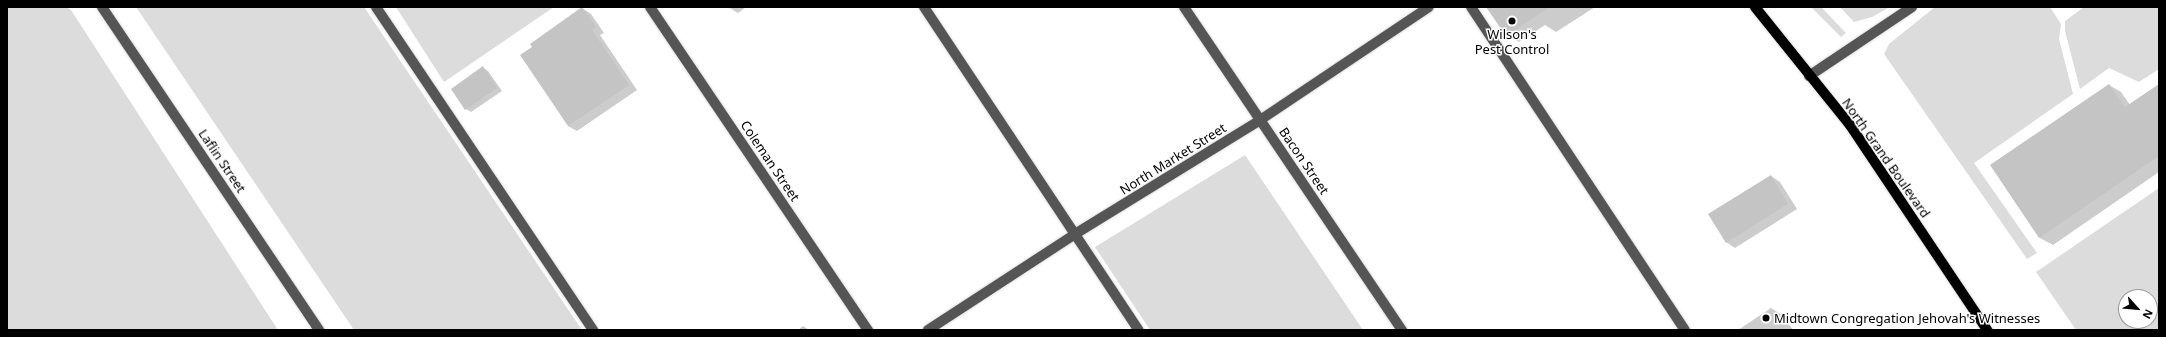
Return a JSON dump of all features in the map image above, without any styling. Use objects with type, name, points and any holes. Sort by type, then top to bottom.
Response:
[{"type":"main road","name":"North Grand Boulevard","points":[[1755,7],[1809,76],[1850,125],[1987,330]]},
{"type":"street","name":"Laflin Street","points":[[102,7],[319,330]]},
{"type":"street","points":[[376,7],[593,330]]},
{"type":"street","name":"Coleman Street","points":[[650,7],[868,330]]},
{"type":"street","points":[[924,7],[1139,330]]},
{"type":"street","name":"Bacon Street","points":[[1184,7],[1402,330]]},
{"type":"street","name":"North Market Street","points":[[928,330],[1076,234],[1260,120],[1429,7]]},
{"type":"street","points":[[1471,7],[1685,330]]},
{"type":"street","points":[[1809,76],[1912,7]]},
{"type":"shaded area","points":[[7,7],[66,7],[71,10],[278,330],[7,330]]},
{"type":"shaded area","points":[[136,7],[364,7],[582,330],[354,330]]},
{"type":"shaded area","points":[[396,7],[554,7],[444,82]]},
{"type":"shaded area","points":[[1811,7],[1821,7],[1846,33],[1841,37]]},
{"type":"shaded area","points":[[1840,7],[1890,7],[1872,17],[1854,22]]},
{"type":"shaded area","points":[[1935,7],[2050,7],[2061,24],[2059,39],[2073,94],[1974,163],[2037,253],[2027,259],[1884,54],[1889,44]]},
{"type":"shaded area","points":[[2084,7],[2159,7],[2159,69],[2139,82],[2109,68],[2080,89],[2065,31],[2065,21]]},
{"type":"shaded area","points":[[1245,155],[1363,330],[1150,330],[1095,247]]},
{"type":"shaded area","points":[[2159,188],[2159,330],[2076,330],[2036,272]]},
{"type":"building","points":[[582,7],[596,27],[592,30],[629,85],[568,126],[520,55],[532,47],[530,44]]},
{"type":"building","name":"Wilson's Pest Control","points":[[1486,7],[1550,7],[1506,36]]},
{"type":"building","points":[[483,66],[497,88],[465,110],[451,89]]},
{"type":"building","points":[[2109,84],[2125,107],[2159,84],[2159,156],[2039,238],[1990,165]]},
{"type":"building","points":[[1771,175],[1788,204],[1726,243],[1708,214]]},
{"type":"place","name":"Wilson's Pest Control","points":[[1512,21]]},
{"type":"place","name":"Midtown Congregation Jehovah's Witnesses","points":[[1766,318]]}]
